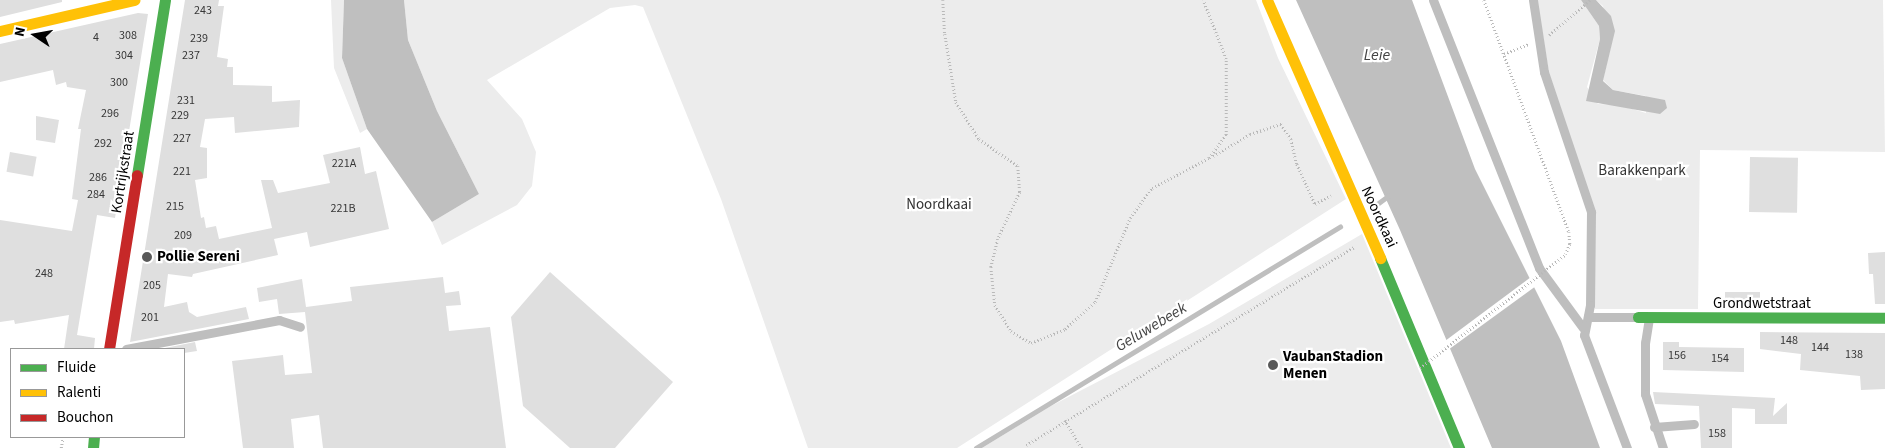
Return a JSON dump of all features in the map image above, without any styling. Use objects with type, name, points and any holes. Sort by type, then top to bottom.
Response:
[{"type":"street","points":[[0,32],[134,0]]},
{"type":"street","name":"Kortrijkstraat","points":[[109,348],[165,0]]},
{"type":"street","name":"Noordkaai","points":[[1267,0],[1370,233],[1459,448]]},
{"type":"street","name":"Grondwetstraat","points":[[1643,318],[1885,318]]},
{"type":"lane","points":[[1433,0],[1539,268],[1584,328],[1627,448]]},
{"type":"lane","points":[[1533,0],[1544,72],[1591,212],[1593,229],[1588,317],[1584,328]]},
{"type":"lane","points":[[1588,317],[1643,318],[1645,394],[1654,427],[1663,448]]},
{"type":"lane","points":[[129,348],[279,320],[300,327]]},
{"type":"lane","points":[[1654,427],[1694,424]]},
{"type":"path","points":[[943,0],[945,34],[956,102],[979,139],[1018,166],[1021,180],[1020,192],[998,238],[991,267],[995,305],[1011,331],[1031,343],[1065,329],[1095,302],[1130,218],[1152,188],[1250,134],[1281,124],[1291,139],[1297,164],[1315,204],[1350,191]]},
{"type":"path","points":[[1203,0],[1226,59],[1226,135],[1209,158]]},
{"type":"path","points":[[1420,368],[1566,254],[1570,244],[1569,232],[1484,0]]},
{"type":"path","points":[[1547,36],[1590,0]]},
{"type":"path","points":[[1504,54],[1517,48]]},
{"type":"path","points":[[1026,445],[1370,233]]},
{"type":"path","points":[[1065,420],[1082,448]]},
{"type":"green space","points":[[331,0],[344,0],[342,58],[367,129],[360,133],[334,68]]},
{"type":"green space","name":"Noordkaai","points":[[404,0],[1256,0],[1278,58],[1346,199],[957,448],[808,448],[721,199],[643,7],[635,5],[610,8],[487,80],[522,119],[536,152],[532,186],[517,205],[442,245],[432,222],[479,194],[437,111],[408,40]]},
{"type":"green space","name":"Barakkenpark","points":[[1537,0],[1581,0],[1599,26],[1600,39],[1587,87],[1598,104],[1619,105],[1646,113],[1646,96],[1613,90],[1603,80],[1611,46],[1603,6],[1596,0],[1883,0],[1885,152],[1700,150],[1698,309],[1595,309],[1595,213],[1549,73]]},
{"type":"green space","name":"VaubanStadion Menen","points":[[1362,234],[1451,448],[982,448],[1051,406],[1209,324]]},
{"type":"water","points":[[344,0],[404,0],[408,40],[437,111],[479,194],[432,222],[367,129],[342,58]]},
{"type":"water","name":"Leie","points":[[1296,0],[1412,0],[1475,169],[1561,341],[1600,448],[1492,448],[1400,230]]},
{"type":"water","points":[[1581,0],[1596,0],[1611,16],[1615,31],[1603,81],[1613,90],[1665,100],[1667,108],[1660,114],[1586,101],[1600,39],[1599,26]]},
{"type":"pier","points":[[1531,277],[1536,286],[1448,350],[1445,341]]},
{"type":"building","points":[[0,0],[62,0],[62,2],[0,17]]},
{"type":"building","points":[[185,0],[219,0],[218,6],[224,6],[217,57],[228,59],[227,67],[233,67],[233,85],[272,86],[272,102],[300,100],[299,127],[235,133],[234,117],[205,119],[200,147],[207,148],[207,178],[195,180],[201,218],[204,217],[206,228],[216,226],[219,239],[272,228],[261,180],[273,180],[278,193],[330,183],[323,155],[360,147],[365,174],[376,171],[389,229],[310,247],[307,232],[274,239],[278,255],[193,274],[192,277],[168,274],[164,307],[187,302],[189,312],[197,317],[246,307],[249,319],[130,342]]},
{"type":"building","points":[[138,13],[148,14],[115,218],[97,215],[77,335],[95,338],[94,348],[64,348],[69,315],[15,324],[14,320],[0,322],[0,220],[72,231],[78,200],[72,199],[81,129],[78,129],[86,90],[67,87],[66,82],[56,85],[53,70],[0,82],[0,44]]},
{"type":"building","points":[[36,116],[59,120],[55,143],[36,140]]},
{"type":"building","points":[[10,152],[37,157],[33,176],[7,172]]},
{"type":"building","points":[[1750,157],[1798,158],[1797,213],[1749,212]]},
{"type":"building","points":[[1885,252],[1885,304],[1875,304],[1873,274],[1869,274],[1868,253]]},
{"type":"building","points":[[550,272],[673,382],[615,448],[570,448],[523,406],[511,317]]},
{"type":"building","points":[[443,277],[445,293],[459,291],[461,305],[446,306],[449,331],[490,327],[506,448],[323,448],[319,415],[291,419],[294,448],[243,448],[232,361],[283,355],[285,375],[312,373],[305,312],[279,314],[277,299],[259,302],[257,288],[302,279],[306,307],[352,301],[350,287]]},
{"type":"building","points":[[1725,292],[1760,292],[1760,303],[1725,303]]},
{"type":"building","points":[[1760,332],[1885,333],[1885,389],[1861,390],[1860,376],[1800,370],[1801,354],[1760,349]]},
{"type":"building","points":[[195,342],[197,351],[185,353],[185,348],[165,348]]},
{"type":"building","points":[[1663,342],[1679,342],[1679,347],[1744,348],[1744,372],[1663,370]]},
{"type":"building","points":[[1653,392],[1775,398],[1773,416],[1787,403],[1787,424],[1755,424],[1755,409],[1732,408],[1732,448],[1701,448],[1699,406],[1655,404]]},
{"type":"waterway","name":"Geluwebeek","points":[[1373,207],[1388,196]]},
{"type":"waterway","name":"Geluwebeek","points":[[976,448],[1340,227]]},
{"type":"traffic: fast","points":[[137,175],[165,0]]},
{"type":"traffic: fast","points":[[1380,258],[1459,448]]},
{"type":"traffic: fast","points":[[1638,317],[1885,318]]},
{"type":"traffic: fast","points":[[93,448],[94,438]]},
{"type":"traffic: slow","points":[[0,31],[134,0]]},
{"type":"traffic: slow","points":[[1267,0],[1380,258]]},
{"type":"traffic: jam","points":[[109,348],[137,175]]},
{"type":"place","name":"Pollie Sereni","points":[[147,257]]},
{"type":"place","name":"VaubanStadion Menen","points":[[1273,365]]}]
